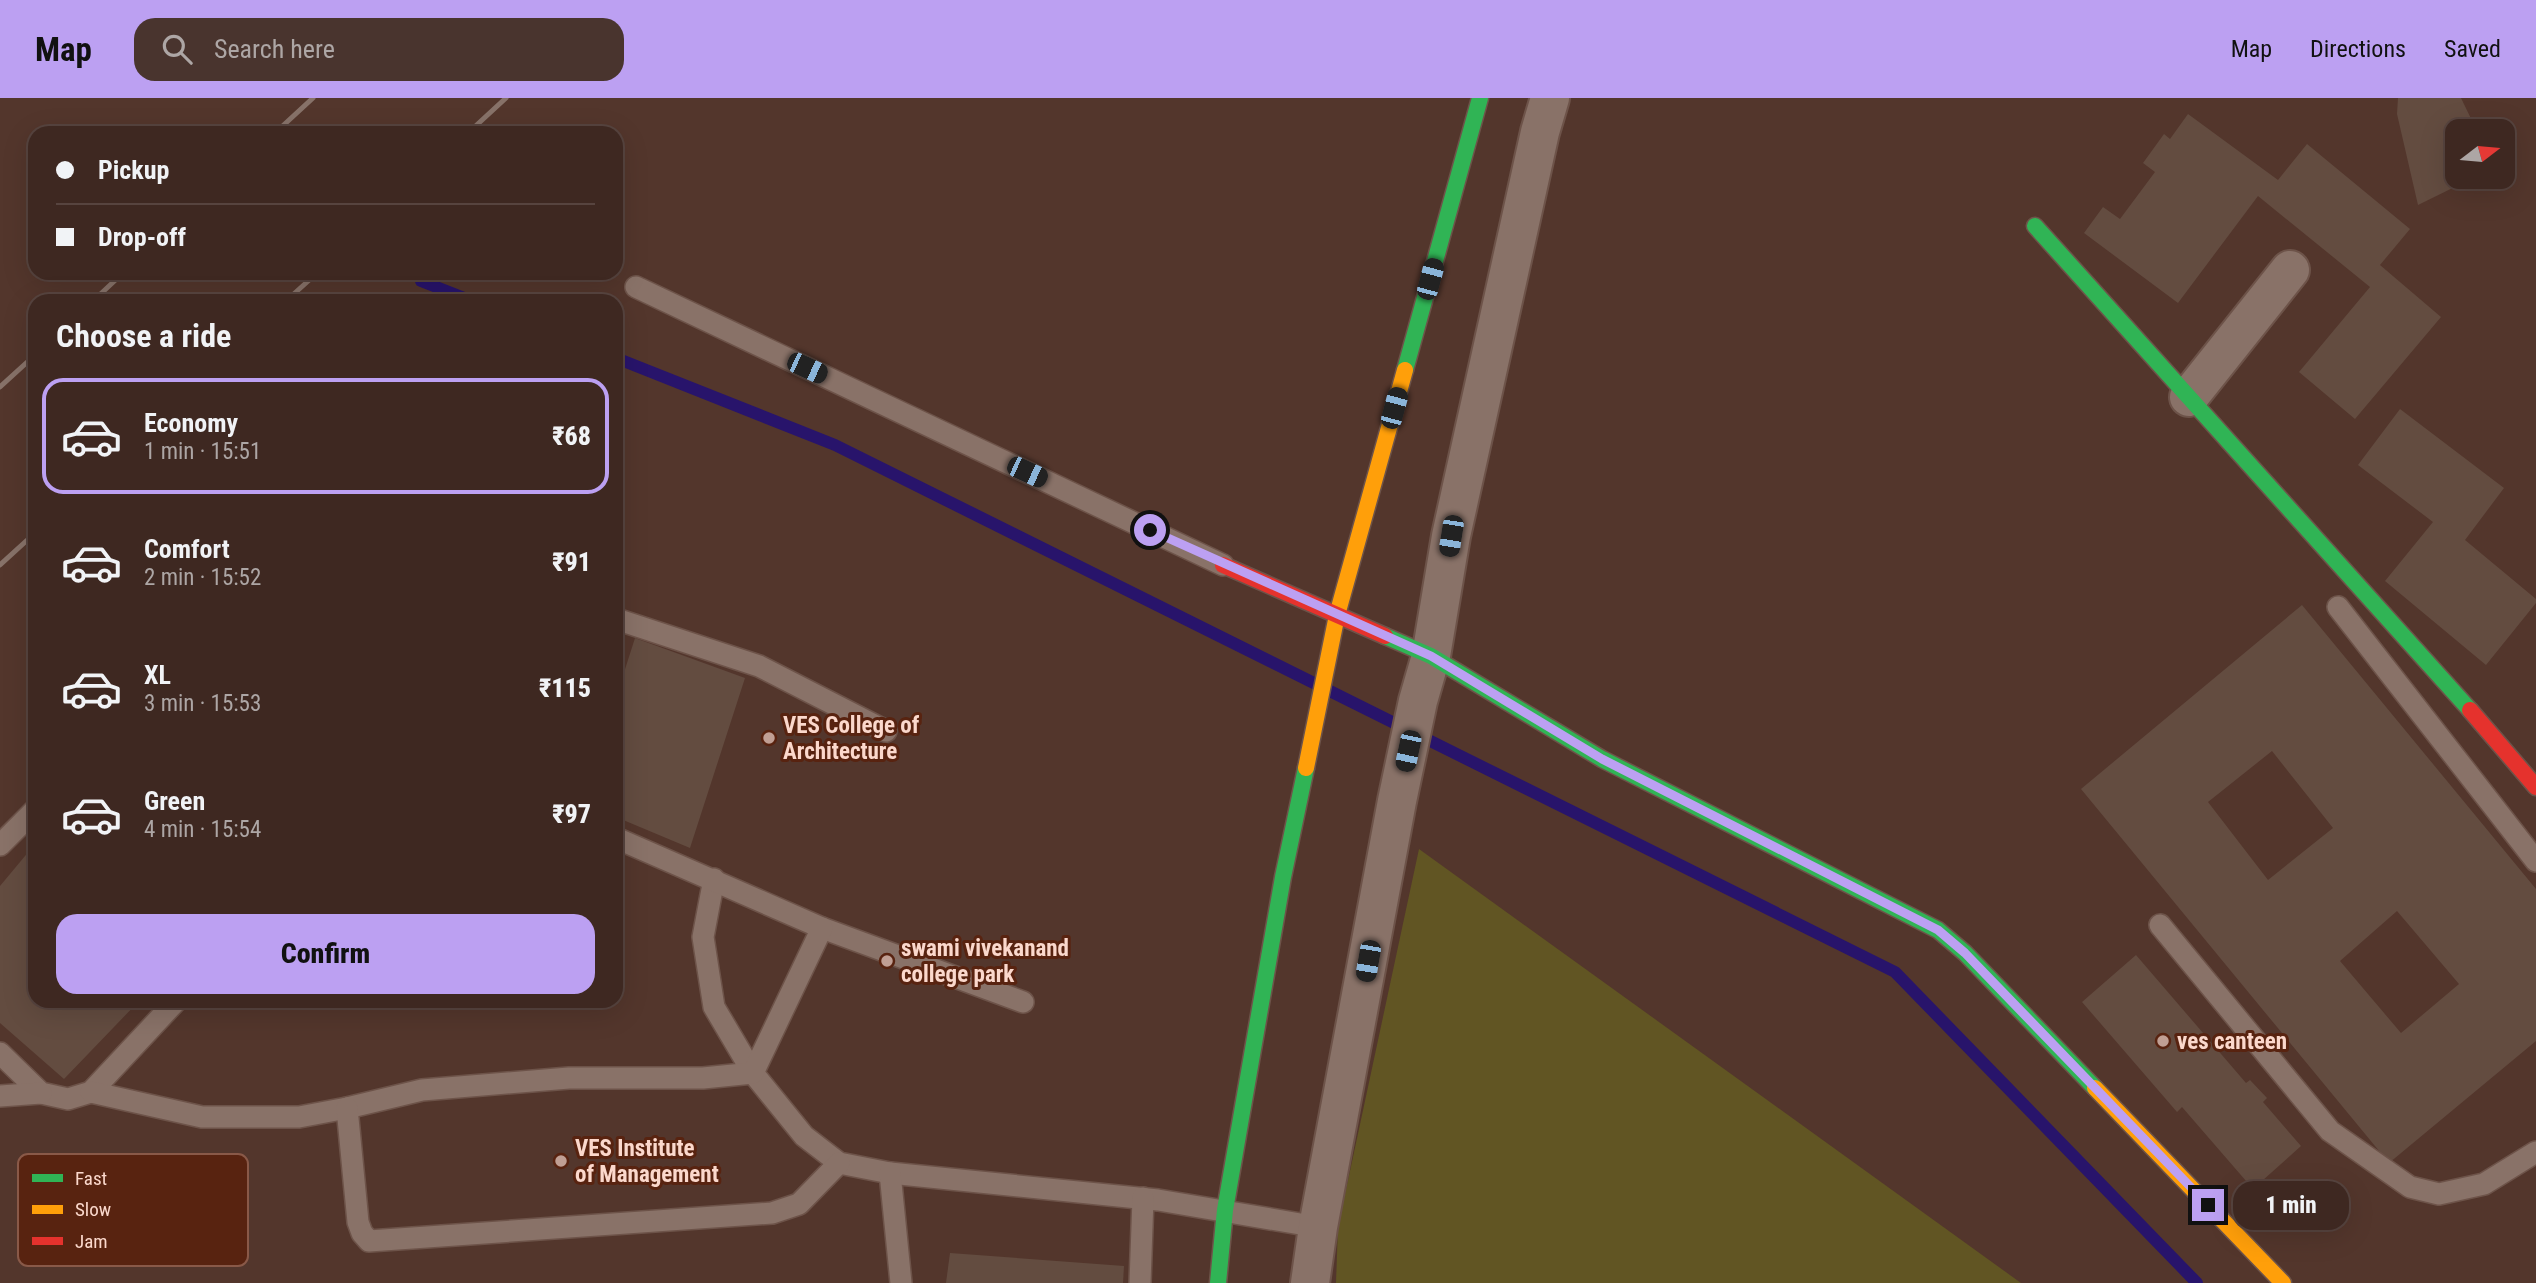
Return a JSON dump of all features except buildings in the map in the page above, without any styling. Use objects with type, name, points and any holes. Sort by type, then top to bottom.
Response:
[{"type":"street","points":[[1218,1283],[1226,1210],[1283,877],[1337,615],[1480,98]]},
{"type":"street","points":[[1310,1283],[1397,801],[1418,701],[1431,656],[1451,536],[1540,132],[1550,98]]},
{"type":"street","points":[[2035,226],[2447,682],[2536,787]]},
{"type":"street","points":[[2189,397],[2290,270]]},
{"type":"street","points":[[1223,565],[1431,656],[1602,759],[1938,930],[1965,953],[2283,1283]]},
{"type":"lane","points":[[636,287],[1223,565]]},
{"type":"lane","points":[[2338,607],[2536,861]]},
{"type":"lane","points":[[623,621],[759,666],[886,731]]},
{"type":"lane","points":[[0,845],[28,817]]},
{"type":"lane","points":[[623,841],[822,928],[1023,1002]]},
{"type":"lane","points":[[714,879],[703,937],[713,1007],[753,1073],[804,1136],[839,1163],[890,1173],[1143,1198],[1318,1227]]},
{"type":"lane","points":[[2160,925],[2330,1132],[2410,1187],[2439,1194],[2484,1184],[2536,1152]]},
{"type":"lane","points":[[753,1073],[822,928]]},
{"type":"lane","points":[[91,1092],[169,1008]]},
{"type":"lane","points":[[0,1053],[41,1093]]},
{"type":"lane","points":[[0,1097],[41,1093],[68,1099],[91,1092],[202,1117],[299,1117],[422,1090],[569,1078],[703,1078],[753,1073]]},
{"type":"lane","points":[[347,1108],[358,1222],[369,1241],[772,1213],[799,1204],[839,1163]]},
{"type":"lane","points":[[890,1173],[901,1283]]},
{"type":"lane","points":[[1140,1283],[1143,1198]]},
{"type":"shaded area","points":[[1419,849],[2021,1283],[1336,1283],[1338,1227]]},
{"type":"waterway","points":[[421,281],[454,294]]},
{"type":"waterway","points":[[623,361],[835,445],[1895,972],[2197,1283]]},
{"type":"railway","points":[[283,126],[313,98]]},
{"type":"railway","points":[[476,126],[506,98]]},
{"type":"railway","points":[[100,294],[116,280]]},
{"type":"railway","points":[[294,294],[309,280]]},
{"type":"railway","points":[[0,387],[28,361]]},
{"type":"railway","points":[[0,565],[28,539]]},
{"type":"traffic: fast","points":[[1405,370],[1480,98]]},
{"type":"traffic: fast","points":[[2035,226],[2470,710]]},
{"type":"traffic: fast","points":[[1385,636],[1431,656],[1602,759],[1938,930],[1965,953],[2095,1088]]},
{"type":"traffic: fast","points":[[1218,1283],[1225,1210],[1283,877],[1306,768]]},
{"type":"traffic: slow","points":[[1306,768],[1337,615],[1405,370]]},
{"type":"traffic: slow","points":[[2095,1088],[2283,1283]]},
{"type":"traffic: jam","points":[[1223,565],[1385,636]]},
{"type":"traffic: jam","points":[[2470,710],[2536,787]]},
{"type":"place","name":"VES College of Architecture","points":[[769,738]]},
{"type":"place","name":"swami vivekanand college park","points":[[887,961]]},
{"type":"place","name":"ves canteen","points":[[2163,1041]]},
{"type":"place","name":"VES Institute of Management","points":[[561,1161]]},
{"type":"route","points":[[1150,530],[1431,656],[1602,759],[1938,930],[1965,953],[2208,1205]]}]
